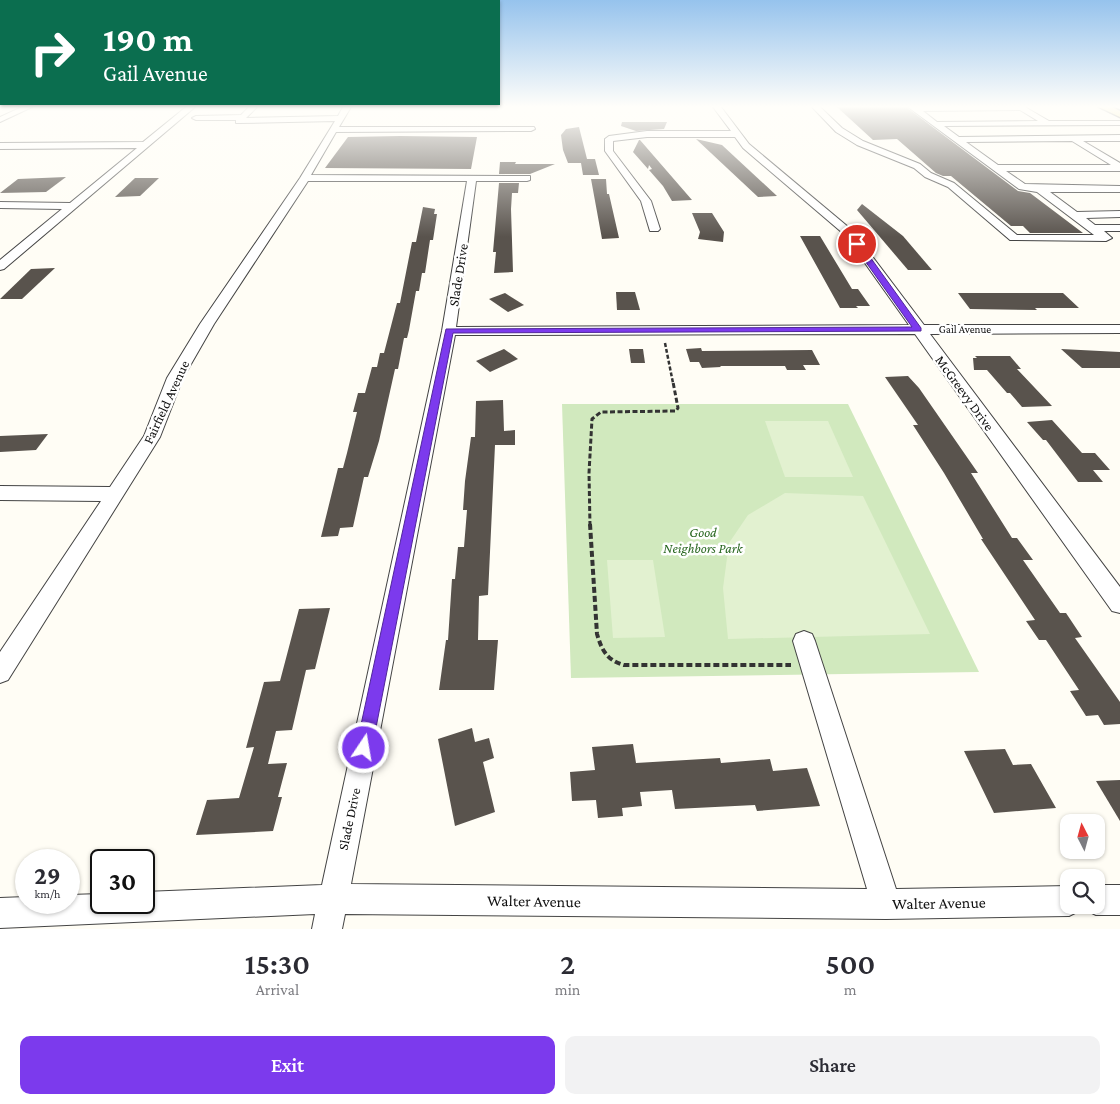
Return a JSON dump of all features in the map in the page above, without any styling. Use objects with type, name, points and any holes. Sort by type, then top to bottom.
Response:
[{"type":"street","points":[[0,266],[139,150]]},
{"type":"street","name":"Fairfield Avenue","points":[[0,672],[152,436],[179,370],[207,324],[305,178],[321,150]]},
{"type":"street","points":[[609,150],[646,201],[654,229]]},
{"type":"street","name":"McGreevy Drive","points":[[751,150],[849,234],[1120,604]]},
{"type":"street","points":[[878,150],[917,166],[928,175],[951,185],[1014,238],[1106,238],[1040,189]]},
{"type":"street","points":[[973,150],[1022,187],[1040,189],[1120,189]]},
{"type":"street","points":[[1092,150],[1120,168]]},
{"type":"street","points":[[984,159],[1105,158]]},
{"type":"street","points":[[997,168],[1120,168]]},
{"type":"street","points":[[305,178],[527,178]]},
{"type":"street","name":"Slade Drive","points":[[327,929],[449,331],[472,178]]},
{"type":"street","points":[[1011,179],[1060,178]]},
{"type":"street","points":[[1056,201],[1074,201]]},
{"type":"street","points":[[0,205],[72,206]]},
{"type":"street","points":[[1074,215],[1120,214]]},
{"type":"street","points":[[1093,228],[1120,228]]},
{"type":"street","name":"Gail Avenue","points":[[449,331],[1120,329]]},
{"type":"street","points":[[0,493],[116,494]]},
{"type":"street","points":[[804,641],[886,904]]},
{"type":"street","name":"Walter Avenue","points":[[0,914],[333,899],[886,904],[1060,901]]},
{"type":"street","points":[[1105,900],[1120,900]]},
{"type":"path","points":[[662,330],[678,408],[676,411],[601,412],[592,419],[589,473],[590,516],[597,634],[602,651],[611,662],[624,665],[812,666]]},
{"type":"green space","name":"Good Neighbors Park","points":[[562,404],[848,404],[979,672],[571,678]]},
{"type":"green space","points":[[765,421],[828,421],[853,477],[785,477]]},
{"type":"green space","points":[[785,493],[863,496],[930,634],[728,639],[723,588],[729,543],[748,515]]},
{"type":"green space","points":[[607,560],[653,560],[665,637],[613,638]]},
{"type":"building","points":[[338,150],[474,150],[471,169],[325,168]]},
{"type":"building","points":[[563,150],[585,150],[587,159],[595,159],[599,175],[583,175],[581,163],[568,163]]},
{"type":"building","points":[[634,150],[649,150],[692,200],[672,201],[663,186],[649,170],[652,169],[649,165],[648,169],[633,152]]},
{"type":"building","points":[[708,150],[728,150],[777,196],[758,197]]},
{"type":"building","points":[[910,150],[964,150],[1018,191],[1030,193],[1083,233],[1030,233],[1023,226],[1011,226],[951,176],[943,176],[936,173]]},
{"type":"building","points":[[500,162],[555,164],[530,174],[499,174]]},
{"type":"building","points":[[66,177],[46,192],[0,193],[18,179]]},
{"type":"building","points":[[135,178],[159,178],[140,196],[115,197]]},
{"type":"building","points":[[591,179],[606,179],[607,194],[609,194],[619,238],[602,239]]},
{"type":"building","points":[[499,183],[519,183],[518,193],[512,193],[513,272],[494,273],[496,252],[493,252]]},
{"type":"building","points":[[862,204],[903,236],[932,270],[908,270],[857,210]]},
{"type":"building","points":[[423,207],[435,209],[434,214],[437,214],[433,240],[430,240],[425,273],[422,273],[419,291],[416,291],[407,338],[404,338],[398,369],[395,369],[379,441],[368,477],[364,477],[353,527],[340,528],[338,536],[321,537],[338,468],[343,468],[347,453],[357,412],[353,412],[358,393],[365,393],[372,367],[377,367],[380,353],[384,353],[397,303],[400,303],[412,242],[416,242]]},
{"type":"building","points":[[692,213],[712,213],[724,232],[723,242],[698,239],[700,232]]},
{"type":"building","points":[[800,236],[820,236],[852,289],[858,289],[870,306],[840,308]]},
{"type":"building","points":[[55,268],[22,299],[0,299],[31,269]]},
{"type":"building","points":[[616,292],[635,292],[640,310],[617,310]]},
{"type":"building","points":[[505,293],[524,305],[508,312],[489,299]]},
{"type":"building","points":[[958,293],[1063,293],[1079,308],[1035,308],[1037,310],[970,309]]},
{"type":"building","points":[[701,348],[702,351],[812,350],[820,365],[803,365],[806,370],[787,370],[785,366],[720,366],[702,368],[699,362],[690,362],[686,349]]},
{"type":"building","points":[[504,349],[518,359],[490,372],[476,361]]},
{"type":"building","points":[[629,349],[643,349],[645,363],[631,363]]},
{"type":"building","points":[[1061,349],[1120,352],[1120,368],[1082,368]]},
{"type":"building","points":[[975,356],[1010,356],[1021,369],[1017,369],[1052,406],[1022,407],[987,370],[974,370],[973,358],[977,358]]},
{"type":"building","points":[[908,376],[919,388],[978,473],[971,473],[1012,538],[1017,538],[1033,560],[1023,560],[1060,613],[1066,613],[1082,637],[1075,638],[1120,702],[1120,724],[1104,725],[1098,715],[1086,716],[1070,691],[1079,690],[1046,640],[1039,640],[1026,621],[1035,620],[981,539],[983,539],[944,473],[913,425],[918,425],[885,377]]},
{"type":"building","points":[[503,400],[504,431],[515,430],[515,445],[495,445],[488,595],[479,596],[478,640],[498,640],[494,690],[439,690],[446,640],[448,640],[452,579],[455,579],[458,547],[464,547],[467,510],[463,510],[465,481],[471,437],[475,437],[476,401]]},
{"type":"building","points":[[1052,420],[1082,453],[1095,453],[1110,470],[1093,470],[1103,482],[1078,482],[1046,440],[1043,440],[1027,422]]},
{"type":"building","points":[[48,434],[36,450],[0,452],[0,436]]},
{"type":"building","points":[[330,608],[315,669],[306,670],[292,730],[276,731],[268,764],[287,763],[278,797],[282,797],[273,831],[196,835],[207,800],[239,798],[254,747],[246,748],[264,682],[280,681],[299,609]]},
{"type":"building","points":[[472,728],[475,742],[489,738],[494,758],[483,762],[495,812],[455,826],[438,739]]},
{"type":"building","points":[[633,744],[636,763],[720,758],[721,763],[770,759],[773,771],[807,768],[820,806],[757,811],[755,805],[675,809],[672,790],[640,792],[642,806],[622,808],[623,816],[598,818],[596,800],[572,801],[570,772],[595,770],[592,747]]},
{"type":"building","points":[[1005,749],[1013,765],[1031,764],[1056,808],[994,813],[964,751]]},
{"type":"building","points":[[1120,780],[1120,821],[1096,781]]},
{"type":"route","points":[[364,748],[449,331],[918,330],[857,244]]}]
